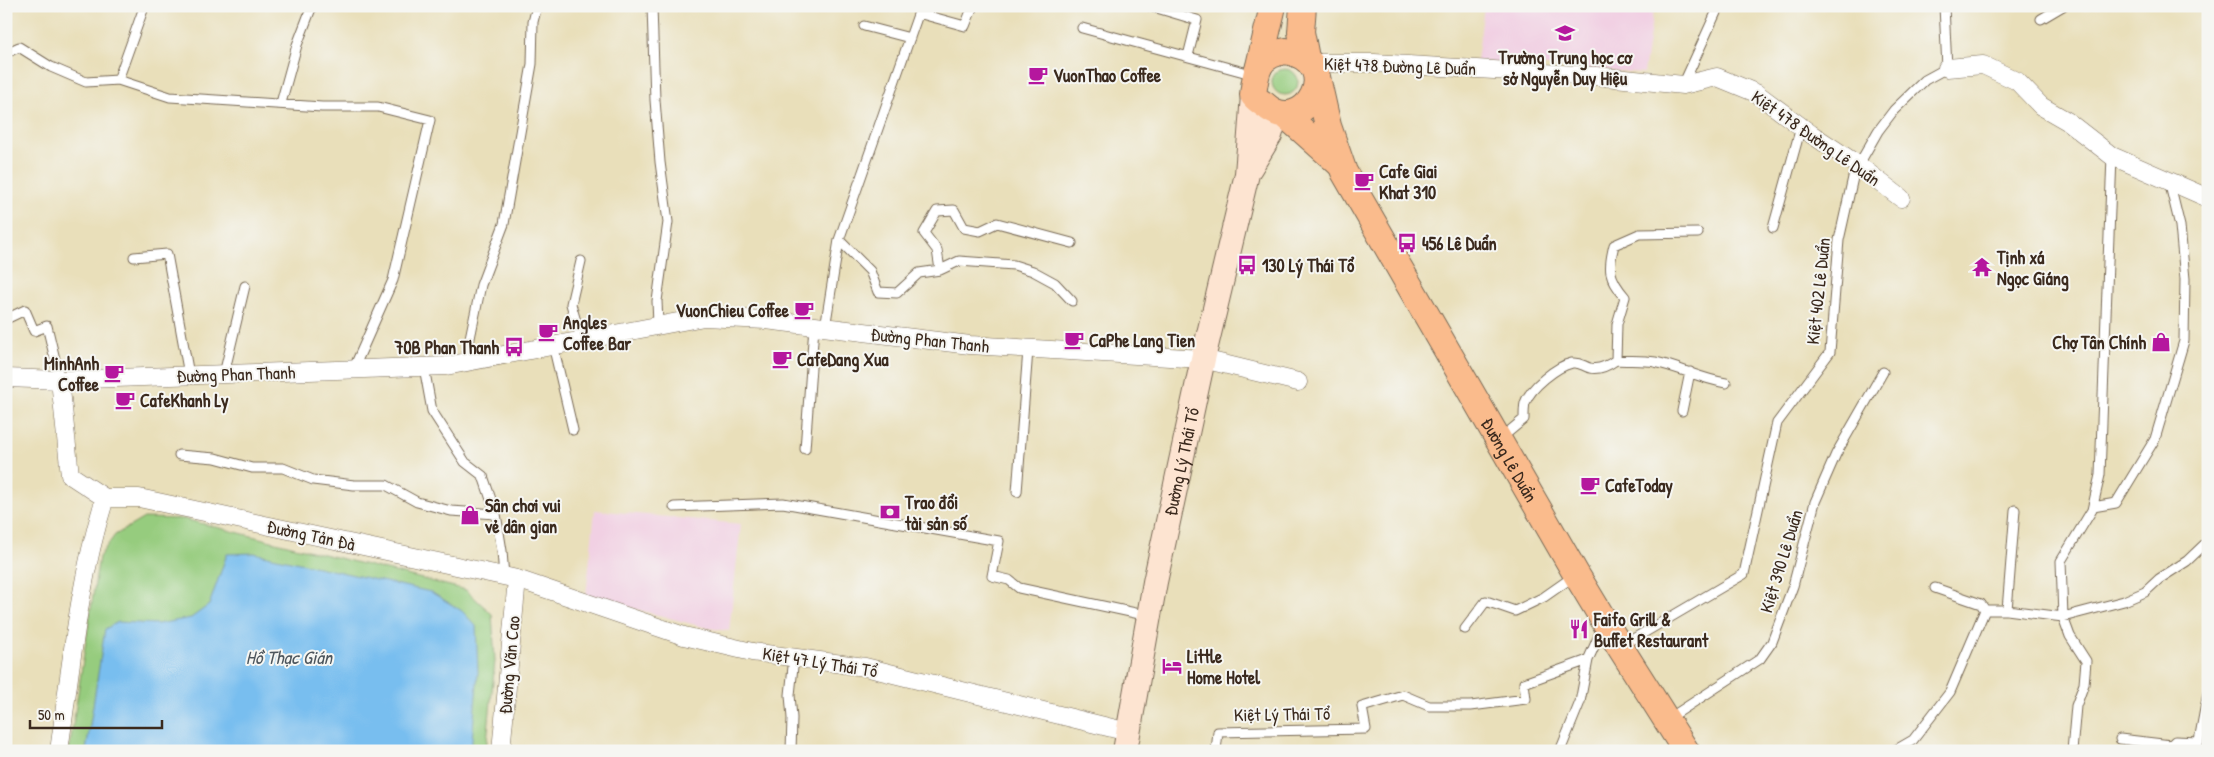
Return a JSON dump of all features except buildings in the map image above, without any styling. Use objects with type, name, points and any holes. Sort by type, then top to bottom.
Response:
[{"type":"main road","points":[[1256,79],[1266,58],[1286,51],[1297,53],[1311,66],[1314,95],[1302,109],[1281,113],[1269,109],[1256,79],[1273,6]]},
{"type":"main road","name":"Đường Lê Duẩn","points":[[1303,6],[1301,32],[1340,164],[1576,574],[1686,751]]},
{"type":"main road","name":"Đường Lê Duẩn","points":[[1281,113],[1340,164]]},
{"type":"street","name":"Kiệt 478 Đường Lê Duẩn","points":[[1311,66],[1374,63],[1586,75],[1683,85],[1717,77],[1756,93],[1801,127],[1858,165],[1901,198]]},
{"type":"street","points":[[1948,68],[1983,65],[2016,81],[2041,106],[2067,121],[2112,156],[2208,198]]},
{"type":"street","name":"Đường Lý Thái Tổ","points":[[1127,742],[1149,616],[1203,360],[1247,174],[1256,79]]},
{"type":"street","name":"Đường Lý Thái Tổ","points":[[1247,174],[1281,113]]},
{"type":"street","name":"Đường Phan Thanh","points":[[6,378],[60,380],[424,367],[465,362],[704,316],[766,320],[970,345],[1203,360],[1298,382]]},
{"type":"street","points":[[59,751],[81,593],[105,498],[70,476],[60,380]]},
{"type":"street","name":"Đường Tản Đà","points":[[105,498],[139,498],[510,578]]},
{"type":"street","name":"Kiệt 47 Lý Thái Tổ","points":[[510,578],[684,636],[752,652],[865,667],[1127,742]]},
{"type":"street","name":"Đường Văn Cao","points":[[501,751],[510,578]]},
{"type":"lane","points":[[281,103],[297,45],[312,6]]},
{"type":"lane","points":[[465,362],[481,285],[504,224],[532,64],[533,22],[537,6]]},
{"type":"lane","points":[[652,6],[652,36],[659,144],[668,222],[657,301],[658,324]]},
{"type":"lane","points":[[805,449],[820,327],[839,240],[920,10],[965,26],[973,6]]},
{"type":"lane","points":[[1150,6],[1198,20],[1188,56]]},
{"type":"lane","points":[[1683,85],[1719,6]]},
{"type":"lane","points":[[1944,6],[1948,68]]},
{"type":"lane","points":[[2041,19],[2063,6]]},
{"type":"lane","points":[[118,80],[142,10]]},
{"type":"lane","points":[[864,26],[910,38]]},
{"type":"lane","points":[[1082,28],[1188,56],[1256,79]]},
{"type":"lane","points":[[6,53],[19,47],[51,66],[86,82],[118,80],[170,97],[378,107],[430,120],[393,280],[353,370]]},
{"type":"lane","name":"Kiệt 402 Lê Duẩn","points":[[1620,647],[1744,574],[1777,423],[1830,352],[1839,240],[1854,173],[1894,110],[1925,80],[1948,68]]},
{"type":"lane","points":[[1773,228],[1801,127]]},
{"type":"lane","points":[[2072,751],[2076,706],[2084,684],[2086,661],[2070,636],[2063,616],[2061,560],[2093,507],[2100,474],[2112,156]]},
{"type":"lane","points":[[2093,507],[2116,504],[2154,439],[2184,341],[2185,279],[2181,235],[2169,181]]},
{"type":"lane","points":[[940,270],[937,250],[924,233],[937,212],[954,210],[964,228],[980,231],[997,224],[1072,243]]},
{"type":"lane","points":[[1616,360],[1617,324],[1625,297],[1613,283],[1608,266],[1614,245],[1638,234],[1698,233]]},
{"type":"lane","points":[[839,240],[870,271],[878,292],[896,293],[918,273],[940,270],[959,261],[1014,265],[1033,271],[1055,283],[1072,300]]},
{"type":"lane","points":[[134,257],[168,254],[189,375]]},
{"type":"lane","points":[[581,261],[571,304],[581,339]]},
{"type":"lane","points":[[224,374],[245,286]]},
{"type":"lane","points":[[6,318],[25,310],[34,331],[47,326],[60,380]]},
{"type":"lane","points":[[553,345],[573,430]]},
{"type":"lane","points":[[1016,492],[1028,350]]},
{"type":"lane","points":[[1500,440],[1524,418],[1526,403],[1532,392],[1548,376],[1572,364],[1583,363],[1590,368],[1602,367],[1616,360],[1653,362],[1690,372],[1705,379],[1726,383]]},
{"type":"lane","points":[[424,367],[432,411],[466,462],[483,476],[496,514],[502,551],[510,578]]},
{"type":"lane","points":[[1682,411],[1690,372]]},
{"type":"lane","name":"Kiệt 390 Lê Duẩn","points":[[1667,720],[1760,659],[1772,642],[1793,586],[1815,502],[1836,454],[1882,372]]},
{"type":"lane","points":[[179,455],[215,458],[252,468],[283,468],[313,480],[354,485],[386,485],[417,502],[451,511],[496,514]]},
{"type":"lane","points":[[674,507],[782,503],[999,541],[992,576],[1009,580],[1020,588],[1149,616]]},
{"type":"lane","points":[[2007,610],[2015,510]]},
{"type":"lane","points":[[1985,610],[2007,610],[2063,616],[2124,601],[2144,592],[2187,560],[2208,541]]},
{"type":"lane","points":[[1465,629],[1486,601],[1515,612],[1544,596],[1576,574]]},
{"type":"lane","points":[[1935,588],[1981,604],[1985,610]]},
{"type":"lane","points":[[1894,751],[1913,740],[1950,692],[1985,610]]},
{"type":"lane","points":[[1560,751],[1580,702],[1588,660],[1606,621]]},
{"type":"lane","points":[[791,751],[792,718],[790,695],[794,657]]},
{"type":"lane","name":"Kiệt Lý Thái Tổ","points":[[1216,751],[1218,732],[1366,729],[1362,707],[1403,695],[1429,706],[1471,706],[1526,699],[1524,683],[1588,660]]},
{"type":"lane","points":[[2120,739],[2171,745],[2176,740],[2198,746],[2208,693]]},
{"type":"shaded area","name":"Trường Trung học cơ sở Nguyễn Duy Hiệu","points":[[1484,6],[1654,6],[1644,73],[1477,61]]},
{"type":"shaded area","points":[[595,510],[741,524],[729,631],[707,628],[586,596]]},
{"type":"green space","points":[[1285,69],[1294,73],[1298,82],[1294,91],[1285,95],[1276,91],[1272,82],[1276,73]]},
{"type":"green space","name":"Hồ Thạc Gián","points":[[144,518],[184,519],[466,590],[492,614],[495,661],[486,751],[69,751],[99,557],[115,535]]},
{"type":"water","name":"Hồ Thạc Gián","points":[[254,553],[431,592],[462,611],[476,626],[478,672],[471,751],[86,751],[105,629],[118,622],[157,624],[191,618],[209,605],[227,554]]},
{"type":"place","name":"Trường Trung học cơ sở Nguyễn Duy Hiệu","points":[[1565,33]]},
{"type":"place","name":"VuonThao Coffee","points":[[1038,75]]},
{"type":"place","name":"Cafe Giai Khat 310","points":[[1364,181]]},
{"type":"place","name":"456 Lê Duẩn","points":[[1407,243]]},
{"type":"place","name":"130 Lý Thái Tổ","points":[[1247,265]]},
{"type":"place","name":"Tịnh xá Ngọc Giáng","points":[[1982,267]]},
{"type":"place","name":"VuonChieu Coffee","points":[[804,310]]},
{"type":"place","name":"Angles Coffee Bar","points":[[548,332]]},
{"type":"place","name":"CaPhe Lang Tien","points":[[1074,340]]},
{"type":"place","name":"Chợ Tân Chính","points":[[2161,342]]},
{"type":"place","name":"70B Phan Thanh","points":[[514,347]]},
{"type":"place","name":"CafeDang Xua","points":[[782,359]]},
{"type":"place","name":"MinhAnh Coffee","points":[[114,373]]},
{"type":"place","name":"CafeKhanh Ly","points":[[125,400]]},
{"type":"place","name":"CafeToday","points":[[1590,485]]},
{"type":"place","name":"Trao đổi tài sản số","points":[[890,512]]},
{"type":"place","name":"Sân chơi vui vẻ dân gian","points":[[470,515]]},
{"type":"place","name":"Faifo Grill & Buffet Restaurant","points":[[1579,629]]},
{"type":"place","name":"Little Home Hotel","points":[[1172,666]]}]
